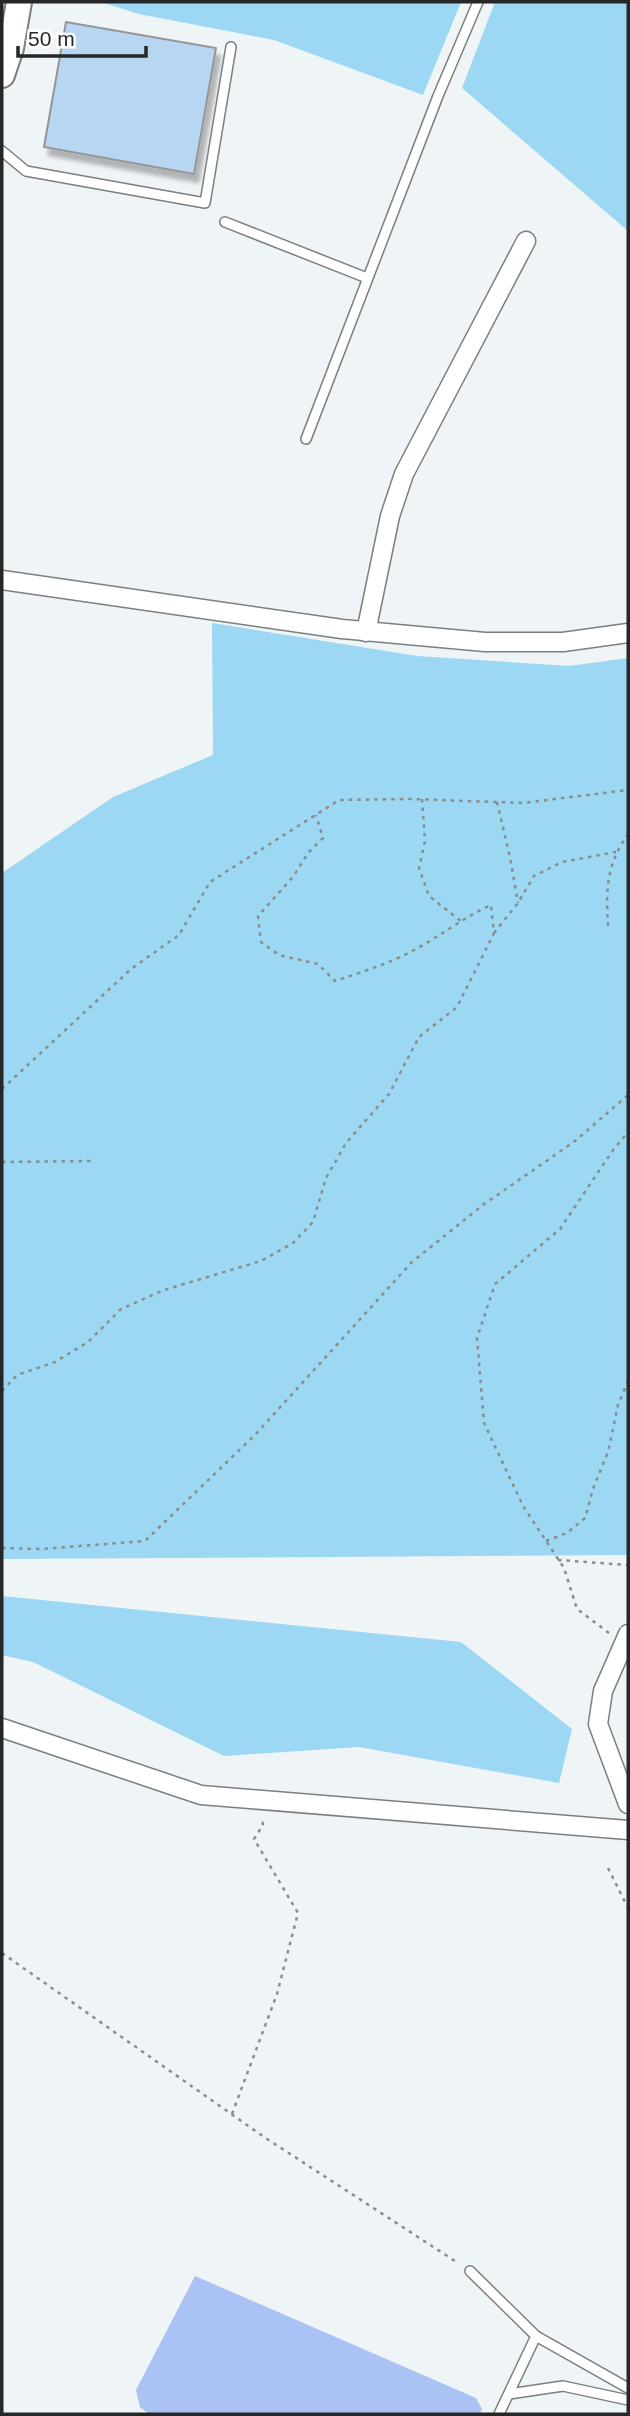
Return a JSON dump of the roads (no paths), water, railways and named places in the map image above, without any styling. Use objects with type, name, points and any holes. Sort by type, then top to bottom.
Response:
[{"type":"main road","points":[[2,34],[7,2]]},
{"type":"main road","points":[[2,75],[11,48],[19,2]]},
{"type":"street","points":[[366,632],[390,516],[404,474],[527,242]]},
{"type":"street","points":[[2,580],[366,632],[485,642],[563,642],[628,634]]},
{"type":"street","points":[[626,1638],[603,1691],[598,1724],[628,1804]]},
{"type":"street","points":[[2,1728],[201,1795],[628,1830]]},
{"type":"lane","points":[[306,439],[438,96],[478,2]]},
{"type":"lane","points":[[2,151],[26,171],[205,203],[231,47]]},
{"type":"lane","points":[[225,222],[367,278]]},
{"type":"lane","points":[[470,2271],[536,2336],[628,2388]]},
{"type":"lane","points":[[499,2414],[536,2336]]},
{"type":"lane","points":[[509,2394],[563,2386],[628,2400]]}]
